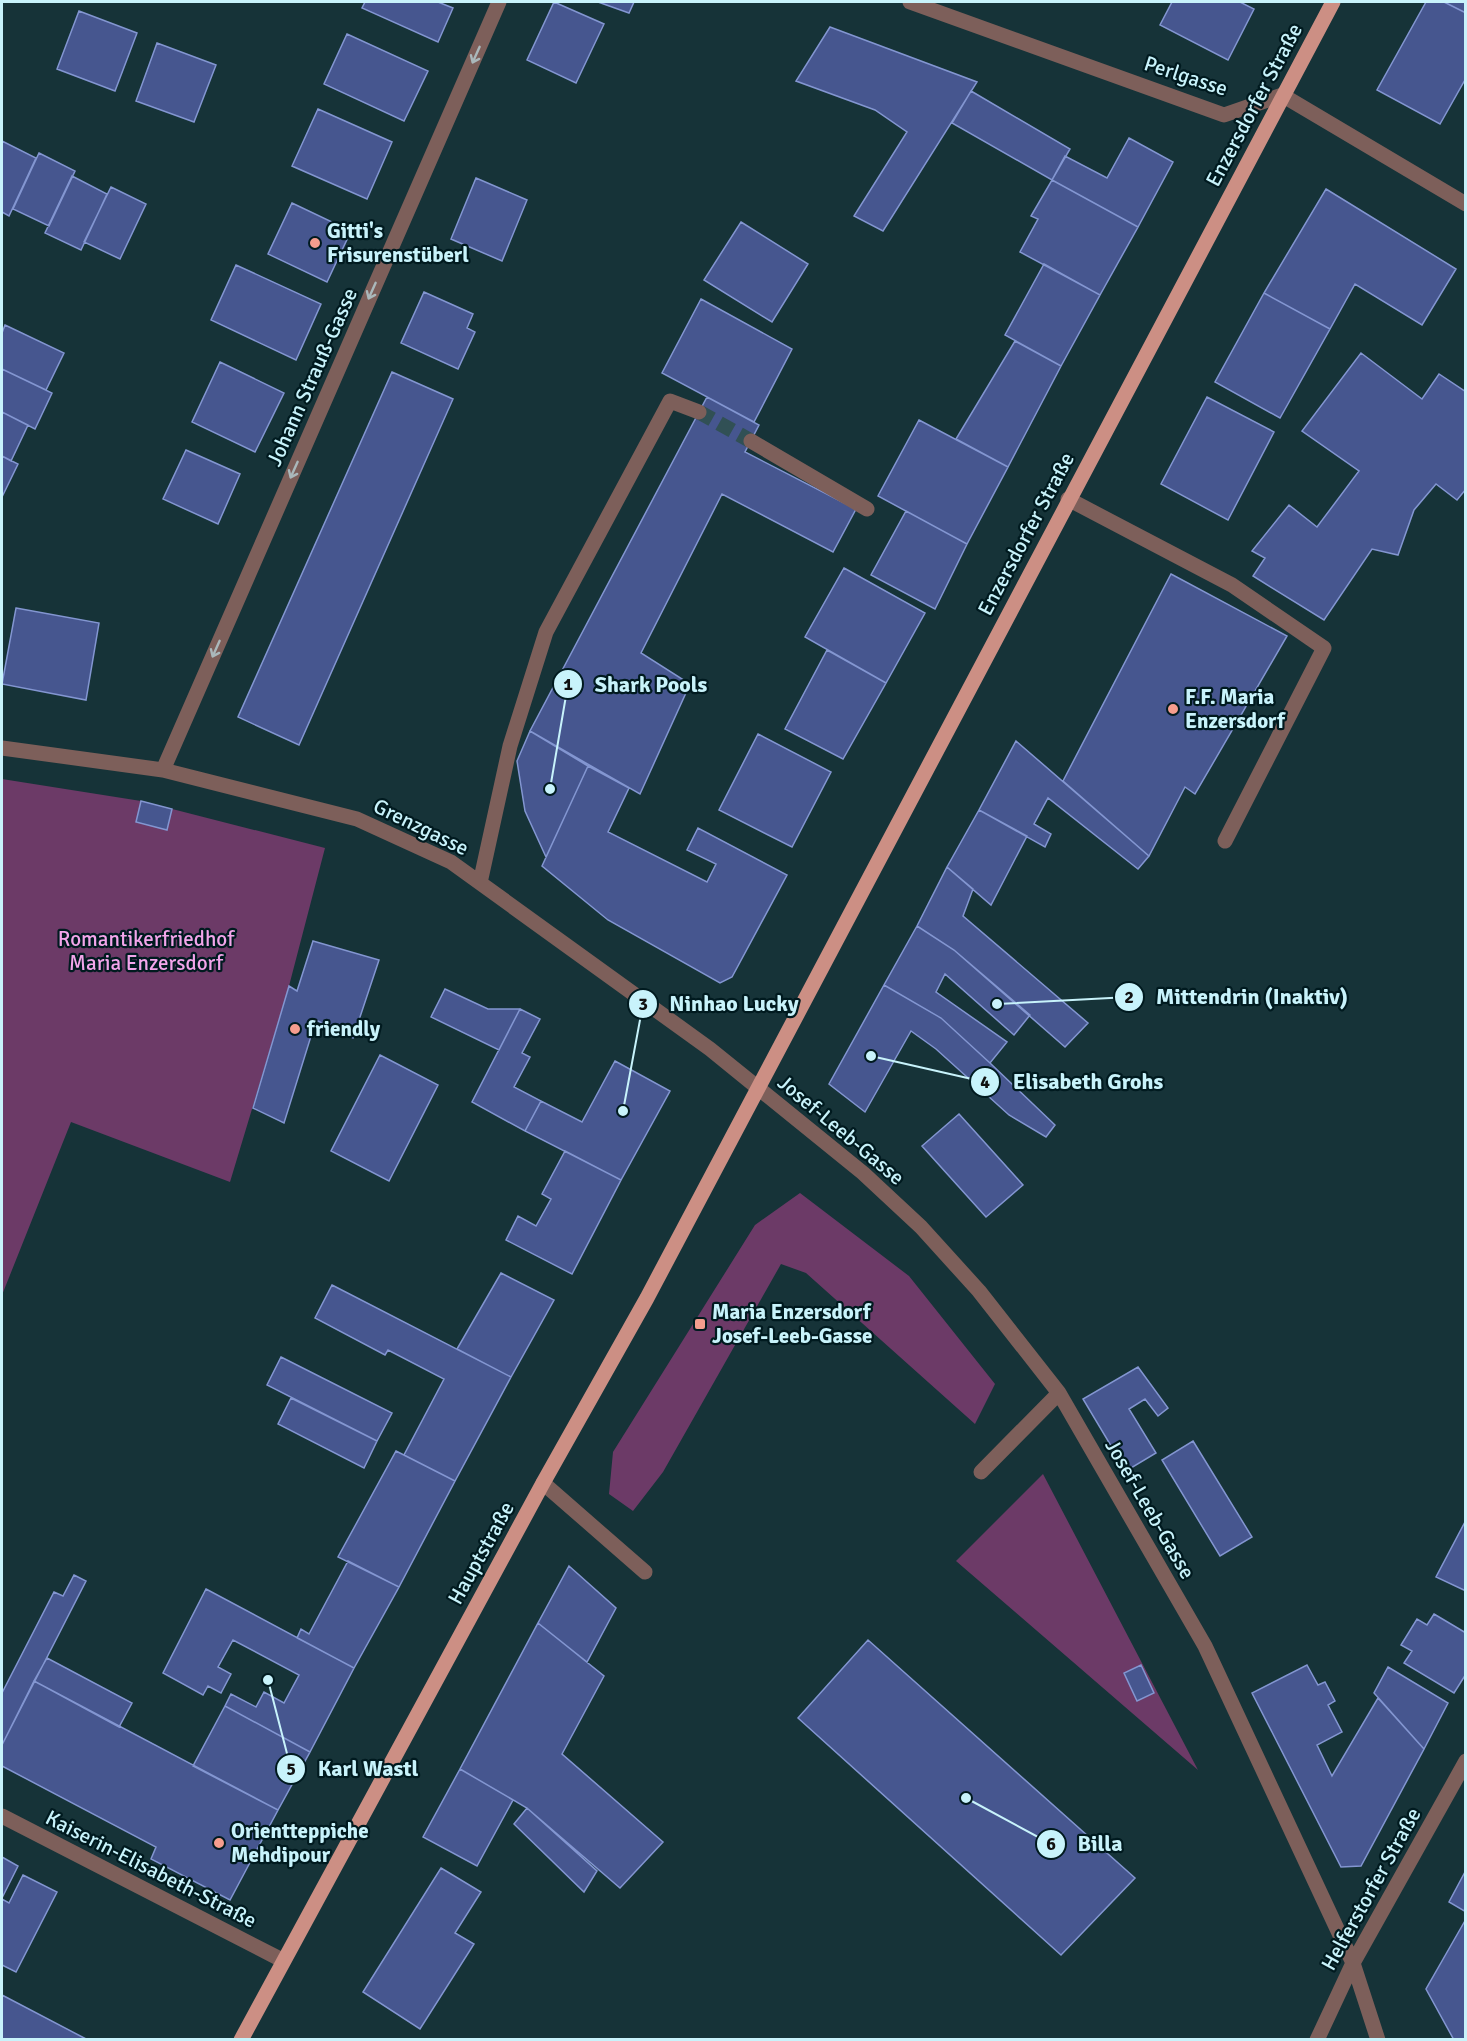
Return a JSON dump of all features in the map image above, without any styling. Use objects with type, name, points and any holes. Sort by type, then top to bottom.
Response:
[{"type":"main road","name":"Enzersdorfer Straße","points":[[758,1087],[1333,2]]},
{"type":"main road","name":"Hauptstraße","points":[[241,2040],[282,1959],[647,1298],[758,1087]]},
{"type":"street","name":"Johann Strauß-Gasse","points":[[163,770],[499,2]]},
{"type":"street","name":"Perlgasse","points":[[910,2],[1224,114],[1282,95]]},
{"type":"street","points":[[1282,95],[1466,204]]},
{"type":"street","points":[[480,883],[510,746],[546,632],[670,401],[699,412]]},
{"type":"street","points":[[751,441],[867,509]]},
{"type":"street","points":[[1068,499],[1232,585],[1324,648],[1225,841]]},
{"type":"street","name":"Grenzgasse","points":[[2,748],[163,770],[357,819],[451,862],[758,1087]]},
{"type":"street","name":"Josef-Leeb-Gasse","points":[[758,1087],[863,1173],[921,1227],[979,1291],[1059,1393],[1205,1646],[1353,1963],[1378,2040]]},
{"type":"street","points":[[981,1472],[1059,1393]]},
{"type":"street","points":[[543,1483],[645,1572]]},
{"type":"street","name":"Helferstorfer Straße","points":[[1317,2040],[1353,1963],[1466,1761]]},
{"type":"street","name":"Kaiserin-Elisabeth-Straße","points":[[2,1816],[282,1959]]},
{"type":"green space","name":"Romantikerfriedhof Maria Enzersdorf","points":[[2,779],[141,801],[325,848],[289,986],[230,1182],[71,1122],[2,1295]]},
{"type":"green space","points":[[800,1193],[909,1276],[995,1384],[975,1424],[806,1273],[781,1264],[663,1472],[633,1511],[609,1494],[613,1452],[755,1225]]},
{"type":"green space","points":[[1043,1474],[1198,1770],[956,1561]]},
{"type":"building","points":[[365,2],[438,2],[453,8],[438,42],[362,8]]},
{"type":"building","points":[[554,2],[604,24],[576,83],[527,60]]},
{"type":"building","points":[[598,2],[634,2],[629,13]]},
{"type":"building","points":[[1172,2],[1240,2],[1254,9],[1228,60],[1160,25]]},
{"type":"building","points":[[1426,2],[1444,2],[1466,13],[1466,78],[1440,124],[1377,90]]},
{"type":"building","points":[[1444,2],[1466,2],[1466,13]]},
{"type":"building","points":[[79,11],[137,33],[115,91],[57,69]]},
{"type":"building","points":[[830,27],[977,82],[883,231],[854,216],[907,132],[875,110],[796,81]]},
{"type":"building","points":[[347,34],[428,71],[404,121],[324,84]]},
{"type":"building","points":[[157,43],[216,65],[194,122],[136,101]]},
{"type":"building","points":[[971,91],[1070,149],[1052,180],[952,123]]},
{"type":"building","points":[[318,109],[392,142],[367,199],[292,166]]},
{"type":"building","points":[[1129,138],[1173,162],[1138,227],[1052,180],[1065,156],[1107,178]]},
{"type":"building","points":[[2,141],[36,158],[9,216],[2,212]]},
{"type":"building","points":[[39,153],[75,171],[49,226],[13,209]]},
{"type":"building","points":[[72,176],[107,194],[81,250],[45,233]]},
{"type":"building","points":[[476,178],[527,200],[502,261],[451,239]]},
{"type":"building","points":[[1052,180],[1138,227],[1100,295],[1020,252],[1038,219],[1031,216]]},
{"type":"building","points":[[111,187],[146,204],[120,259],[84,242]]},
{"type":"building","points":[[1326,189],[1456,269],[1422,325],[1355,284],[1330,329],[1264,293]]},
{"type":"building","points":[[292,203],[351,231],[327,282],[268,254]]},
{"type":"building","points":[[741,222],[808,264],[772,322],[704,280]]},
{"type":"building","points":[[1044,264],[1100,295],[1061,366],[1005,335]]},
{"type":"building","points":[[236,265],[321,304],[296,360],[211,320]]},
{"type":"building","points":[[424,292],[473,314],[467,328],[475,332],[458,369],[401,343]]},
{"type":"building","points":[[1264,293],[1330,329],[1280,418],[1215,382]]},
{"type":"building","points":[[701,299],[792,349],[754,422],[662,373]]},
{"type":"building","points":[[5,325],[64,353],[46,390],[2,369],[2,333]]},
{"type":"building","points":[[1015,341],[1061,366],[1008,467],[956,439]]},
{"type":"building","points":[[1361,353],[1422,399],[1439,374],[1466,392],[1466,489],[1457,500],[1436,484],[1414,510],[1398,555],[1372,549],[1324,620],[1253,576],[1265,558],[1252,551],[1289,505],[1317,527],[1359,471],[1302,431]]},
{"type":"building","points":[[220,362],[284,393],[255,452],[192,422]]},
{"type":"building","points":[[2,369],[52,393],[35,429],[2,412]]},
{"type":"building","points":[[392,372],[453,399],[299,745],[238,717]]},
{"type":"building","points":[[707,397],[759,425],[745,452],[856,509],[833,552],[722,494],[641,653],[690,684],[640,794],[530,731]]},
{"type":"building","points":[[1207,397],[1274,432],[1228,520],[1161,484]]},
{"type":"building","points":[[2,412],[28,425],[11,461],[2,456]]},
{"type":"building","points":[[919,420],[1008,467],[967,544],[878,496]]},
{"type":"building","points":[[186,450],[240,474],[218,524],[163,499]]},
{"type":"building","points":[[2,456],[18,464],[2,497]]},
{"type":"building","points":[[906,511],[967,544],[935,609],[871,575]]},
{"type":"building","points":[[844,568],[925,613],[886,683],[805,637]]},
{"type":"building","name":"F.F. Maria Enzersdorf","points":[[1171,574],[1287,636],[1195,794],[1185,787],[1149,856],[1063,781]]},
{"type":"building","points":[[16,608],[99,623],[86,700],[2,684]]},
{"type":"building","points":[[827,650],[886,683],[843,759],[785,729]]},
{"type":"building","points":[[530,731],[588,766],[546,857],[525,811],[517,761]]},
{"type":"building","points":[[758,734],[831,772],[792,847],[719,810]]},
{"type":"building","points":[[1016,741],[1149,856],[1138,869],[1048,798],[1034,824],[1051,834],[1045,847],[979,810]]},
{"type":"building","points":[[588,766],[629,788],[608,832],[707,882],[716,864],[687,850],[698,828],[787,875],[732,977],[720,983],[608,920],[542,866]]},
{"type":"building","points":[[141,801],[172,809],[167,830],[136,822]]},
{"type":"building","points":[[979,810],[1027,836],[991,905],[947,867]]},
{"type":"building","points":[[947,867],[973,889],[963,916],[1088,1023],[1065,1047],[954,950],[917,926]]},
{"type":"building","points":[[917,926],[954,950],[1030,1015],[1014,1035],[945,974],[936,992],[1007,1042],[990,1063],[941,1018],[884,985]]},
{"type":"building","name":"friendly","points":[[313,941],[379,960],[353,1038],[316,1020],[284,1123],[253,1108],[289,986],[297,991]]},
{"type":"building","points":[[884,985],[941,1018],[990,1063],[1055,1125],[1046,1137],[1009,1115],[936,1049],[911,1031],[865,1112],[829,1084]]},
{"type":"building","points":[[445,989],[488,1009],[520,1009],[499,1050],[431,1017]]},
{"type":"building","points":[[520,1009],[540,1019],[522,1053],[530,1057],[514,1087],[541,1101],[525,1131],[472,1102]]},
{"type":"building","points":[[380,1055],[438,1085],[389,1181],[331,1151]]},
{"type":"building","points":[[615,1061],[670,1091],[621,1180],[525,1131],[541,1101],[582,1122]]},
{"type":"building","points":[[959,1114],[1023,1185],[986,1217],[922,1146]]},
{"type":"building","points":[[565,1151],[621,1180],[572,1274],[506,1240],[518,1216],[536,1226],[551,1199],[542,1194]]},
{"type":"building","points":[[501,1273],[554,1300],[511,1377],[457,1349]]},
{"type":"building","points":[[332,1285],[511,1377],[455,1481],[404,1455],[444,1379],[388,1350],[385,1355],[315,1318]]},
{"type":"building","points":[[281,1357],[392,1413],[377,1441],[267,1385]]},
{"type":"building","points":[[1138,1367],[1168,1408],[1158,1416],[1145,1399],[1129,1409],[1156,1453],[1126,1471],[1083,1399]]},
{"type":"building","points":[[291,1398],[377,1441],[364,1468],[278,1424]]},
{"type":"building","points":[[1193,1441],[1252,1537],[1220,1556],[1162,1460]]},
{"type":"building","points":[[396,1451],[455,1481],[399,1587],[338,1557]]},
{"type":"building","points":[[1466,1520],[1466,1591],[1436,1577]]},
{"type":"building","points":[[348,1561],[399,1587],[354,1668],[297,1638],[301,1629],[309,1634]]},
{"type":"building","points":[[569,1566],[616,1608],[587,1662],[538,1623]]},
{"type":"building","points":[[74,1575],[86,1581],[2,1745],[2,1693],[54,1592],[63,1596]]},
{"type":"building","points":[[206,1589],[354,1668],[310,1752],[225,1706],[231,1694],[256,1707],[264,1692],[284,1703],[299,1675],[233,1640],[218,1667],[231,1674],[221,1693],[208,1686],[203,1695],[163,1673]]},
{"type":"building","points":[[1434,1614],[1466,1633],[1466,1674],[1454,1693],[1404,1663],[1412,1651],[1401,1645],[1417,1619],[1427,1625]]},
{"type":"building","points":[[538,1623],[604,1676],[562,1754],[663,1842],[620,1888],[527,1808],[460,1769]]},
{"type":"building","points":[[868,1640],[1135,1878],[1061,1955],[798,1718]]},
{"type":"building","points":[[47,1658],[132,1703],[119,1727],[34,1681]]},
{"type":"building","points":[[1141,1665],[1154,1693],[1137,1701],[1124,1673]]},
{"type":"building","points":[[1307,1665],[1318,1685],[1325,1682],[1335,1701],[1328,1705],[1342,1732],[1317,1745],[1332,1776],[1378,1698],[1424,1749],[1361,1866],[1341,1867],[1252,1693]]},
{"type":"building","points":[[1388,1667],[1448,1703],[1424,1749],[1374,1693]]},
{"type":"building","points":[[34,1681],[278,1810],[230,1900],[151,1859],[156,1847],[2,1766],[2,1745]]},
{"type":"building","points":[[225,1706],[310,1752],[278,1810],[193,1766]]},
{"type":"building","points":[[460,1769],[513,1800],[477,1866],[423,1837]]},
{"type":"building","points":[[527,1808],[597,1871],[584,1892],[514,1824]]},
{"type":"building","points":[[2,1857],[18,1866],[2,1898]]},
{"type":"building","points":[[441,1868],[481,1892],[455,1933],[474,1944],[420,2029],[363,1992]]},
{"type":"building","points":[[1466,1870],[1466,1912],[1449,1902]]},
{"type":"building","points":[[23,1875],[57,1892],[16,1972],[2,1965],[2,1899],[9,1903]]},
{"type":"building","points":[[1466,1919],[1466,2040],[1454,2040],[1426,1989]]},
{"type":"building","points":[[2,1995],[88,2040],[2,2040]]},
{"type":"tunnel","points":[[699,412],[751,441]]},
{"type":"place","name":"Gitti's Frisurenstüberl","points":[[315,243]]},
{"type":"place","name":"F.F. Maria Enzersdorf","points":[[1173,709]]},
{"type":"place","name":"Shark Pools","points":[[550,789]]},
{"type":"place","name":"Mittendrin (Inaktiv)","points":[[997,1004]]},
{"type":"place","name":"friendly","points":[[295,1029]]},
{"type":"place","name":"Elisabeth Grohs","points":[[871,1056]]},
{"type":"place","name":"Ninhao Lucky","points":[[623,1111]]},
{"type":"place","name":"Maria Enzersdorf Josef-Leeb-Gasse","points":[[700,1324]]},
{"type":"place","name":"Karl Wastl","points":[[268,1680]]},
{"type":"place","name":"Billa","points":[[966,1798]]},
{"type":"place","name":"Orientteppiche Mehdipour","points":[[219,1843]]}]
